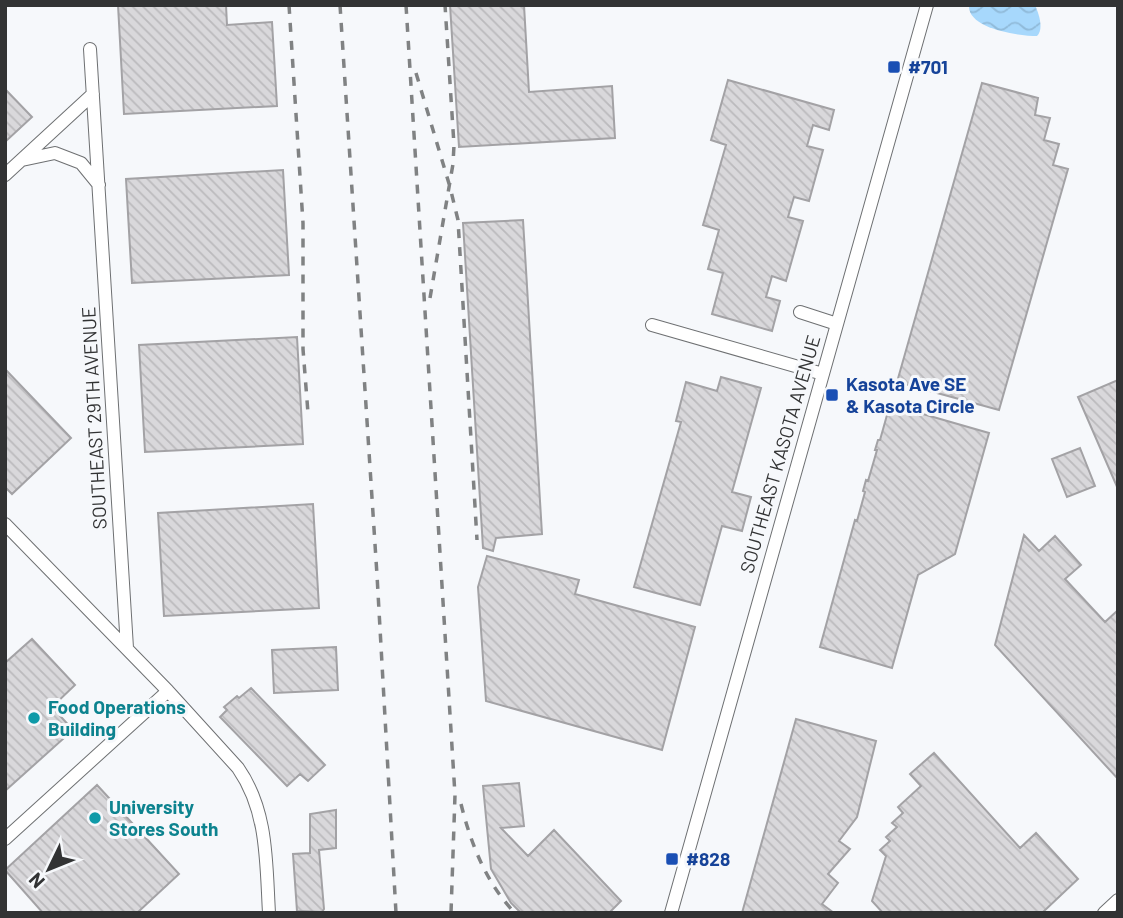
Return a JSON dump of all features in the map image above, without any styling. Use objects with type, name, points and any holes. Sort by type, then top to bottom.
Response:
[{"type":"street","name":"SOUTHEAST KASOTA AVENUE","points":[[671,913],[927,5]]},
{"type":"street","name":"SOUTHEAST 29TH AVENUE","points":[[90,49],[127,648]]},
{"type":"street","points":[[5,175],[93,94]]},
{"type":"street","points":[[22,160],[55,153],[81,163],[99,186]]},
{"type":"street","points":[[800,312],[837,324]]},
{"type":"street","points":[[653,325],[823,374]]},
{"type":"street","points":[[5,524],[228,755],[250,788],[260,814],[270,913]]},
{"type":"street","points":[[5,839],[168,691]]},
{"type":"street","points":[[1104,913],[1118,900]]},
{"type":"water","points":[[969,5],[1035,5],[1040,21],[1039,33],[1037,36],[1018,35],[996,30],[976,20]]},
{"type":"building","points":[[118,5],[226,5],[227,25],[272,22],[277,106],[124,114]]},
{"type":"building","points":[[450,5],[524,5],[529,92],[612,86],[615,138],[459,147]]},
{"type":"building","points":[[728,80],[834,110],[829,130],[813,125],[807,146],[823,150],[809,201],[794,197],[788,217],[803,221],[786,281],[772,276],[766,297],[780,301],[772,331],[712,314],[723,273],[708,269],[719,230],[703,225],[726,145],[711,140]]},
{"type":"building","points":[[982,83],[1038,98],[1035,115],[1050,118],[1044,140],[1059,144],[1053,165],[1068,169],[999,410],[897,382]]},
{"type":"building","points":[[5,89],[32,117],[5,142]]},
{"type":"building","points":[[283,170],[289,275],[132,283],[126,179]]},
{"type":"building","points":[[523,220],[542,534],[496,538],[493,551],[483,548],[463,223]]},
{"type":"building","points":[[297,337],[303,444],[145,452],[139,345]]},
{"type":"building","points":[[5,369],[71,438],[12,494],[5,487]]},
{"type":"building","points":[[721,377],[761,388],[732,492],[751,497],[742,531],[722,526],[700,605],[634,587],[681,422],[676,421],[686,382],[717,391]]},
{"type":"building","points":[[1118,380],[1118,489],[1078,397]]},
{"type":"building","points":[[888,404],[989,433],[955,554],[918,575],[892,668],[820,647]]},
{"type":"building","points":[[1080,448],[1095,486],[1067,497],[1052,459]]},
{"type":"building","points":[[313,504],[319,608],[164,616],[158,513]]},
{"type":"building","points":[[1024,535],[1039,551],[1055,536],[1081,565],[1065,579],[1105,622],[1118,610],[1118,779],[995,645]]},
{"type":"building","points":[[487,556],[579,580],[575,594],[695,627],[662,750],[486,701],[478,587]]},
{"type":"building","name":"Food Operations Building","points":[[32,639],[75,685],[52,707],[73,730],[5,791],[5,663]]},
{"type":"building","points":[[336,647],[338,690],[274,693],[272,650]]},
{"type":"building","points":[[251,688],[325,765],[308,781],[300,774],[287,786],[220,717],[227,710],[224,707]]},
{"type":"building","points":[[796,719],[876,741],[857,817],[839,841],[850,849],[828,874],[838,883],[822,904],[834,913],[742,913]]},
{"type":"building","points":[[934,753],[1020,848],[1036,833],[1078,879],[1042,913],[883,913],[872,901],[886,856],[880,850],[890,841],[886,837],[897,827],[892,823],[903,813],[898,807],[921,786],[910,774]]},
{"type":"building","points":[[519,783],[524,826],[501,828],[528,856],[554,830],[621,901],[609,913],[521,913],[511,903],[491,869],[483,786]]},
{"type":"building","name":"University Stores South","points":[[97,785],[179,874],[137,913],[43,913],[5,870]]},
{"type":"building","points":[[336,810],[336,848],[319,850],[324,909],[322,912],[297,911],[293,854],[310,853],[310,814]]},
{"type":"railway","points":[[289,5],[303,223],[303,349],[308,413]]},
{"type":"railway","points":[[340,5],[396,913]]},
{"type":"railway","points":[[406,5],[455,795],[451,913]]},
{"type":"railway","points":[[430,298],[454,145],[445,5]]},
{"type":"railway","points":[[416,73],[458,220],[477,540]]},
{"type":"railway","points":[[461,804],[481,862],[496,889],[515,913]]},
{"type":"place","name":"#701","points":[[894,67]]},
{"type":"place","name":"Kasota Ave SE & Kasota Circle","points":[[832,395]]},
{"type":"place","name":"Food Operations Building","points":[[34,718]]},
{"type":"place","name":"University Stores South","points":[[95,818]]},
{"type":"place","name":"#828","points":[[672,859]]}]
